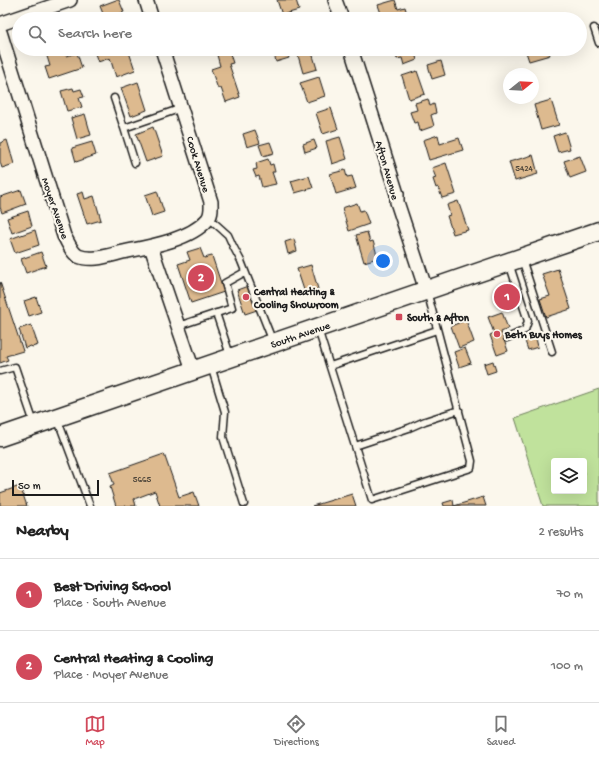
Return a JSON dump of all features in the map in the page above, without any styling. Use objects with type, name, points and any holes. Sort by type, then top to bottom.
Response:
[{"type":"main road","name":"South Avenue","points":[[0,437],[34,424],[231,358],[599,231]]},
{"type":"street","points":[[35,12],[70,0]]},
{"type":"street","points":[[146,0],[150,12]]},
{"type":"street","points":[[335,0],[339,12]]},
{"type":"street","points":[[0,24],[12,20]]},
{"type":"street","name":"Moyer Avenue","points":[[0,32],[64,236],[70,247],[77,255],[92,258],[152,247]]},
{"type":"street","name":"Cook Avenue","points":[[164,56],[211,202],[209,218]]},
{"type":"street","name":"Afton Avenue","points":[[353,56],[397,194],[397,202],[426,290]]},
{"type":"street","points":[[192,370],[152,247],[195,230],[209,218]]},
{"type":"lane","points":[[594,28],[599,43]]},
{"type":"lane","points":[[114,98],[135,163]]},
{"type":"lane","points":[[124,128],[182,108]]},
{"type":"lane","points":[[209,218],[228,235],[274,343]]},
{"type":"lane","points":[[507,338],[525,330],[528,321],[515,260]]},
{"type":"lane","points":[[515,260],[552,352]]},
{"type":"lane","points":[[178,326],[232,308],[225,283],[245,272]]},
{"type":"lane","points":[[318,328],[373,503],[471,468],[472,461],[426,290]]},
{"type":"lane","points":[[216,313],[231,358]]},
{"type":"lane","points":[[330,366],[437,330]]},
{"type":"lane","points":[[210,365],[225,412],[223,437],[244,504]]},
{"type":"lane","points":[[0,371],[15,367],[34,424]]},
{"type":"lane","points":[[355,446],[459,410]]},
{"type":"lane","points":[[56,417],[90,506]]},
{"type":"green space","points":[[599,389],[599,506],[543,506],[515,418]]},
{"type":"building","points":[[119,0],[124,12],[102,12],[100,6]]},
{"type":"building","points":[[277,0],[296,0],[299,10],[292,12],[281,12]]},
{"type":"building","points":[[395,0],[398,9],[405,7],[406,12],[380,12],[378,5]]},
{"type":"building","points":[[47,56],[78,56],[82,68],[49,79],[45,67],[50,66]]},
{"type":"building","points":[[96,56],[130,56],[135,70],[116,77],[110,58],[98,62]]},
{"type":"building","points":[[217,56],[231,56],[233,63],[229,64],[240,97],[226,102],[221,88],[218,89],[211,69],[220,66]]},
{"type":"building","points":[[275,56],[288,56],[289,58],[276,62]]},
{"type":"building","points":[[298,56],[313,56],[317,69],[303,73]]},
{"type":"building","points":[[396,56],[416,56],[417,60],[404,65],[402,58],[397,59]]},
{"type":"building","points":[[527,56],[546,56],[529,61]]},
{"type":"building","points":[[441,61],[445,75],[432,79],[428,65]]},
{"type":"building","points":[[417,71],[425,94],[409,99],[402,76]]},
{"type":"building","points":[[319,77],[325,96],[307,102],[300,83]]},
{"type":"building","points":[[138,82],[147,110],[131,116],[121,88]]},
{"type":"building","points":[[73,88],[74,91],[81,89],[84,97],[79,98],[82,107],[67,111],[61,91]]},
{"type":"building","points":[[428,99],[430,106],[434,104],[436,113],[431,115],[434,126],[420,131],[418,122],[414,123],[410,112],[417,110],[415,103]]},
{"type":"building","points":[[551,100],[559,125],[541,130],[534,105]]},
{"type":"building","points":[[331,108],[338,129],[323,134],[316,113]]},
{"type":"building","points":[[85,114],[91,135],[77,139],[71,118]]},
{"type":"building","points":[[153,127],[163,156],[146,162],[136,134]]},
{"type":"building","points":[[255,130],[260,143],[247,147],[243,134]]},
{"type":"building","points":[[565,132],[570,149],[558,152],[553,136]]},
{"type":"building","points":[[438,135],[440,144],[459,138],[463,150],[429,160],[423,140]]},
{"type":"building","points":[[340,137],[347,159],[332,164],[326,141]]},
{"type":"building","points":[[7,140],[14,164],[2,168],[0,162],[0,143]]},
{"type":"building","points":[[314,140],[317,148],[305,152],[303,144]]},
{"type":"building","points":[[92,142],[96,155],[76,162],[72,148]]},
{"type":"building","points":[[270,142],[274,153],[263,156],[259,145]]},
{"type":"building","points":[[533,155],[538,174],[515,181],[509,162]]},
{"type":"building","points":[[580,156],[586,172],[570,178],[564,161]]},
{"type":"building","points":[[268,159],[270,165],[273,164],[275,172],[272,172],[276,184],[262,187],[259,176],[256,177],[253,170],[257,169],[256,163]]},
{"type":"building","points":[[446,163],[456,194],[442,198],[433,179],[436,178],[432,168]]},
{"type":"building","points":[[345,170],[347,177],[352,176],[356,188],[336,194],[330,174]]},
{"type":"building","points":[[309,176],[313,188],[295,193],[291,181]]},
{"type":"building","points":[[21,190],[26,204],[2,213],[0,207],[0,197]]},
{"type":"building","points":[[157,191],[164,212],[152,216],[145,195]]},
{"type":"building","points":[[83,192],[85,199],[94,196],[101,220],[87,224],[77,194]]},
{"type":"building","points":[[458,201],[468,230],[453,234],[447,216],[450,215],[447,205]]},
{"type":"building","points":[[357,203],[360,211],[364,210],[369,224],[349,231],[342,208]]},
{"type":"building","points":[[28,211],[32,226],[12,233],[7,218]]},
{"type":"building","points":[[35,230],[39,245],[15,253],[10,239]]},
{"type":"building","points":[[367,232],[370,242],[373,241],[378,258],[364,262],[356,235]]},
{"type":"building","points":[[294,239],[297,251],[288,254],[285,242]]},
{"type":"building","points":[[200,248],[204,258],[212,256],[224,292],[191,303],[178,264],[190,260],[187,252]]},
{"type":"building","points":[[41,252],[46,266],[26,273],[21,259]]},
{"type":"building","points":[[311,265],[318,289],[305,293],[297,269]]},
{"type":"building","points":[[558,269],[571,309],[546,317],[540,299],[550,296],[542,274]]},
{"type":"building","points":[[0,282],[23,351],[6,356],[8,360],[0,363]]},
{"type":"building","name":"Central Heating & Cooling Showroom","points":[[248,286],[257,310],[245,314],[237,290]]},
{"type":"building","points":[[509,289],[514,301],[505,304],[500,293]]},
{"type":"building","points":[[36,297],[41,312],[29,316],[24,301]]},
{"type":"building","name":"Beth Buys Homes","points":[[502,312],[508,329],[501,332],[508,351],[497,355],[490,335],[494,333],[488,317]]},
{"type":"building","points":[[466,320],[474,342],[459,348],[451,326]]},
{"type":"building","points":[[31,325],[38,345],[25,348],[19,329]]},
{"type":"building","points":[[536,338],[538,347],[528,350],[525,341]]},
{"type":"building","points":[[465,348],[471,363],[459,367],[454,352]]},
{"type":"building","points":[[493,361],[496,371],[487,374],[484,364]]},
{"type":"building","points":[[164,454],[179,497],[194,492],[199,506],[160,506],[155,491],[134,499],[136,506],[116,506],[110,487],[114,485],[110,473]]},
{"type":"building","points":[[20,486],[27,506],[0,506],[0,493]]},
{"type":"building","points":[[352,494],[356,506],[312,506]]},
{"type":"building","points":[[483,497],[486,506],[454,506]]},
{"type":"building","points":[[453,500],[454,506],[444,506],[443,503]]},
{"type":"place","name":"Central Heating & Cooling","points":[[201,278]]},
{"type":"place","name":"Central Heating & Cooling Showroom","points":[[246,297]]},
{"type":"place","name":"Best Driving School","points":[[507,297]]},
{"type":"place","name":"South & Afton","points":[[399,317]]},
{"type":"place","name":"Beth Buys Homes","points":[[497,334]]}]
